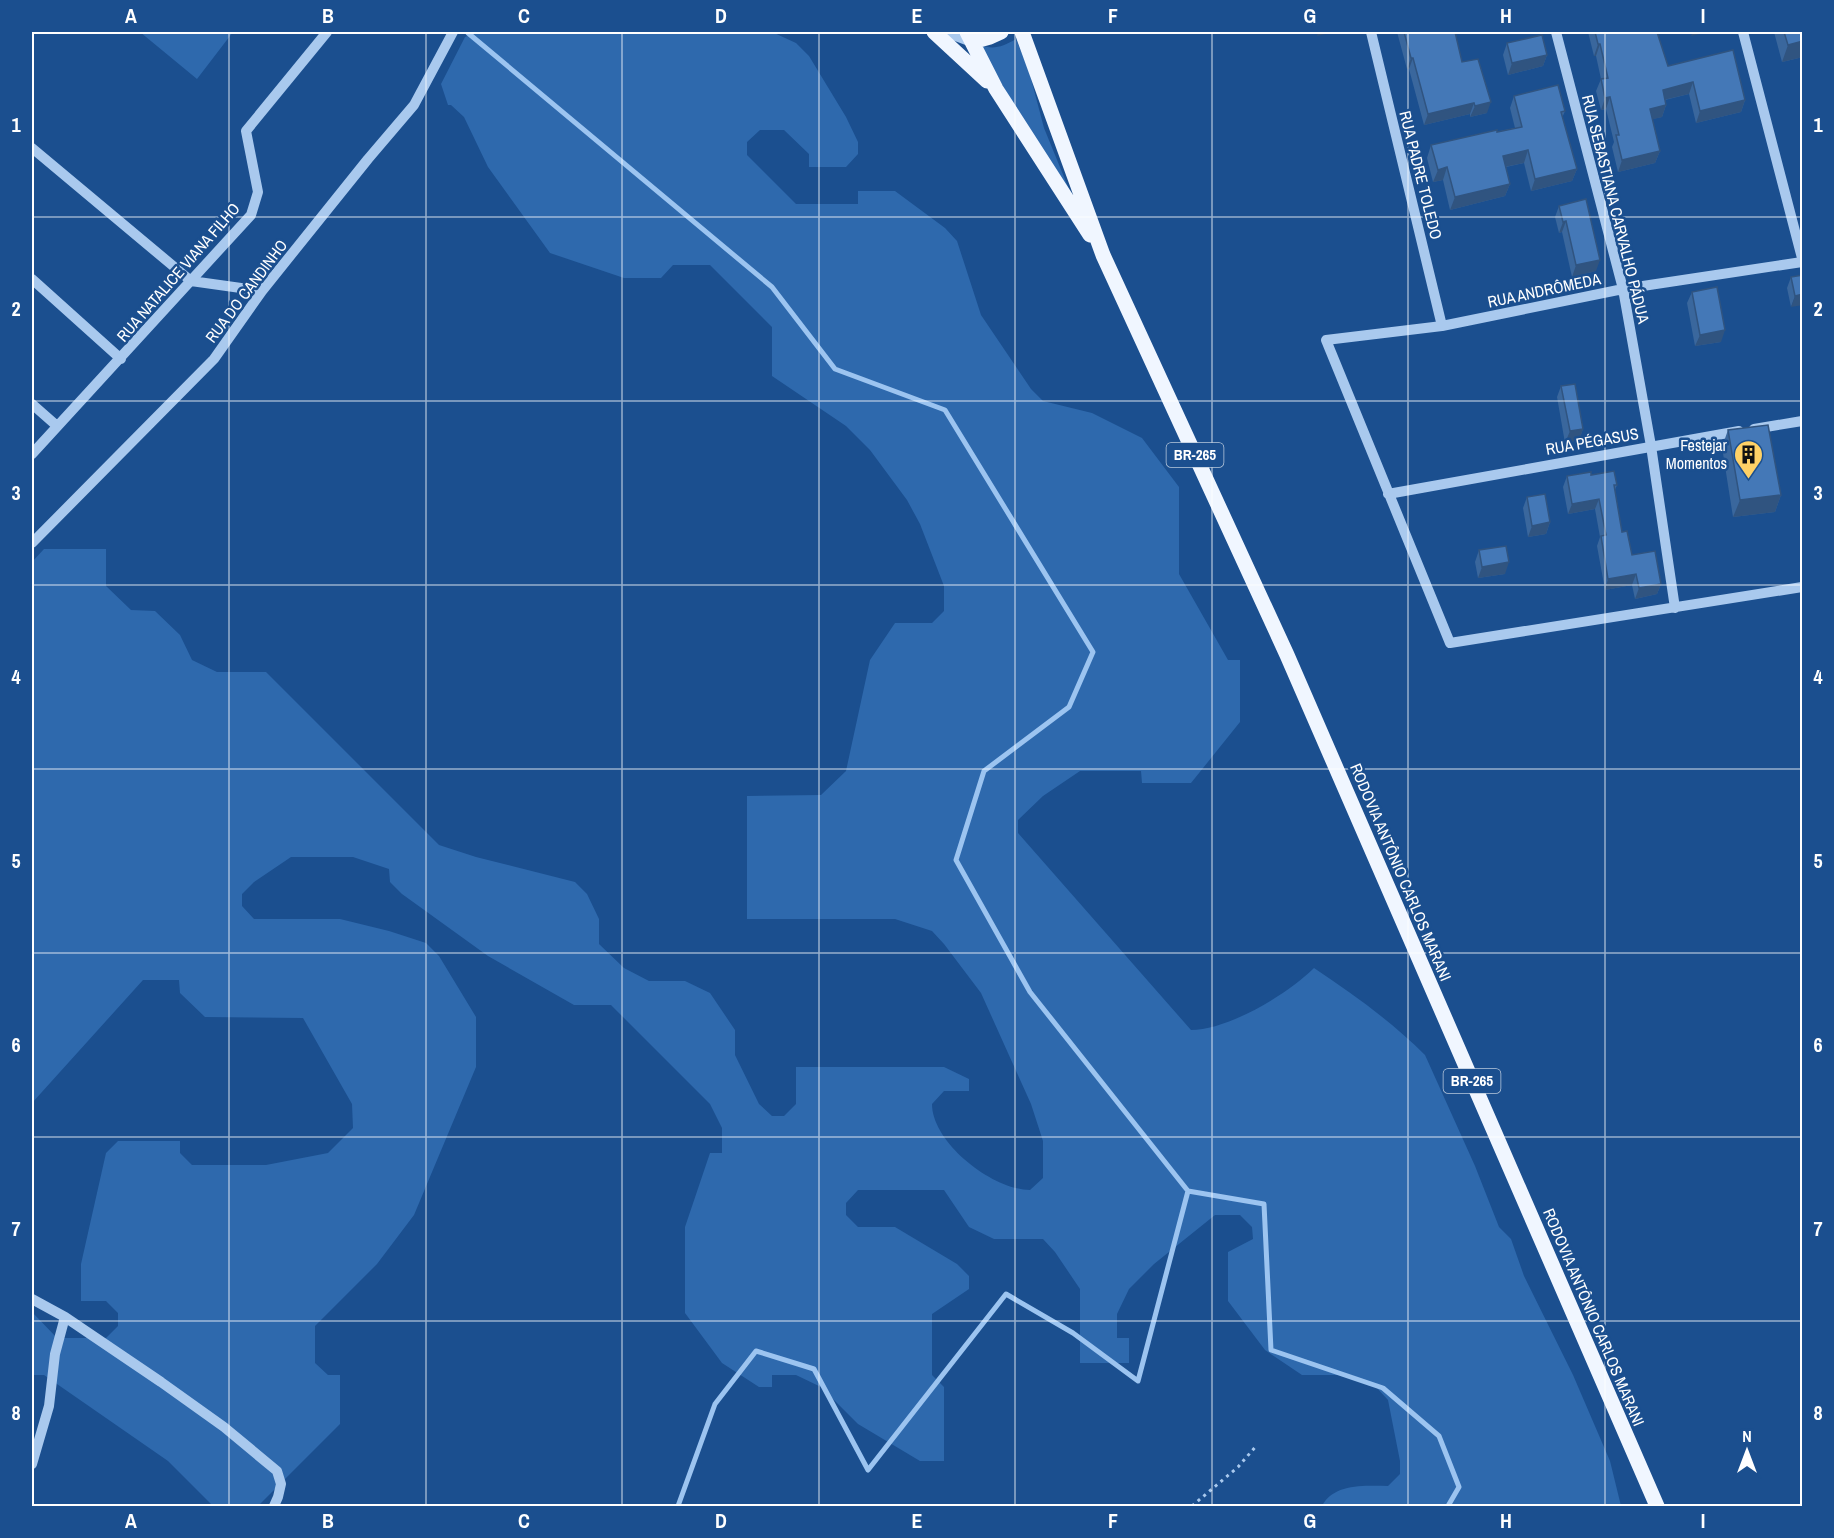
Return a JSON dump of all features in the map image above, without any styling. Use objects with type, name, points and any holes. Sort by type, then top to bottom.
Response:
[{"type":"main road","points":[[934,32],[996,89]]},
{"type":"main road","points":[[969,37],[990,37],[1001,32]]},
{"type":"main road","name":"RODOVIA ANTÔNIO CARLOS MARANI","points":[[1022,32],[1103,255],[1287,655],[1657,1506]]},
{"type":"main road","name":"RODOVIA ANTÔNIO CARLOS MARANI","points":[[969,37],[996,89],[1103,255]]},
{"type":"street","name":"RUA NATALICE VIANA FILHO","points":[[32,454],[252,215],[258,192],[246,131],[327,32]]},
{"type":"street","name":"RUA DO CANDINHO","points":[[32,543],[214,359],[262,291],[414,105],[453,32]]},
{"type":"street","points":[[945,32],[969,37]]},
{"type":"street","name":"RUA PADRE TOLEDO","points":[[1371,32],[1442,326]]},
{"type":"street","name":"RUA SEBASTIANA CARVALHO PÁDUA","points":[[1556,32],[1623,289],[1651,446],[1675,608]]},
{"type":"street","points":[[1743,32],[1803,260]]},
{"type":"street","points":[[32,148],[191,281],[262,291]]},
{"type":"street","name":"RUA ANDRÔMEDA","points":[[1388,494],[1326,340],[1442,326],[1623,289],[1803,260]]},
{"type":"street","points":[[32,279],[121,359]]},
{"type":"street","points":[[32,404],[57,426]]},
{"type":"street","name":"RUA PÉGASUS","points":[[1388,494],[1803,421]]},
{"type":"street","points":[[1388,494],[1450,643],[1803,586]]},
{"type":"street","points":[[32,1299],[65,1317],[224,1426],[277,1471],[281,1484],[273,1506]]},
{"type":"street","points":[[32,1464],[49,1406],[55,1354],[65,1317]]},
{"type":"path","points":[[1192,1506],[1238,1467],[1257,1445]]},
{"type":"shaded area","points":[[140,32],[233,32],[197,79]]},
{"type":"shaded area","points":[[476,32],[772,32],[796,43],[809,56],[846,117],[858,142],[858,154],[846,167],[809,167],[809,154],[784,130],[760,130],[747,142],[747,155],[796,204],[858,204],[858,191],[895,191],[945,228],[957,241],[981,315],[1031,389],[1043,401],[1092,413],[1142,438],[1179,487],[1179,574],[1228,660],[1240,660],[1240,722],[1191,783],[1142,783],[1141,771],[1080,771],[1043,796],[1018,820],[1018,833],[1191,1030],[1222,1024],[1257,1009],[1289,989],[1314,968],[1372,1009],[1425,1055],[1475,1166],[1499,1227],[1511,1239],[1524,1276],[1573,1375],[1610,1461],[1621,1506],[1322,1506],[1334,1493],[1351,1487],[1388,1486],[1400,1474],[1400,1461],[1388,1400],[1376,1387],[1351,1375],[1302,1375],[1265,1350],[1228,1301],[1228,1252],[1253,1239],[1252,1227],[1240,1215],[1215,1215],[1154,1264],[1129,1289],[1117,1314],[1117,1338],[1129,1338],[1129,1363],[1080,1363],[1080,1289],[1055,1252],[1043,1239],[994,1239],[969,1227],[944,1190],[858,1190],[846,1203],[846,1215],[858,1227],[895,1227],[957,1264],[969,1276],[969,1289],[932,1314],[932,1375],[944,1387],[944,1461],[920,1461],[858,1424],[821,1387],[796,1375],[772,1375],[772,1387],[759,1387],[722,1363],[685,1313],[685,1227],[710,1153],[722,1153],[722,1128],[710,1104],[611,1005],[574,1005],[488,956],[402,894],[390,882],[389,869],[353,857],[291,857],[254,882],[242,894],[242,906],[254,919],[340,919],[426,943],[439,956],[476,1017],[476,1067],[414,1215],[377,1264],[315,1326],[315,1363],[328,1375],[340,1375],[340,1424],[258,1506],[213,1506],[168,1461],[44,1375],[32,1375],[32,1312],[57,1338],[106,1338],[118,1326],[118,1313],[106,1301],[81,1301],[81,1264],[106,1153],[118,1141],[180,1141],[180,1153],[192,1165],[266,1165],[328,1153],[353,1128],[352,1104],[303,1018],[205,1017],[180,993],[179,980],[143,980],[32,1103],[32,562],[44,549],[106,549],[106,586],[131,610],[155,611],[180,635],[192,660],[217,672],[266,672],[439,845],[476,857],[575,882],[587,894],[599,919],[599,944],[624,968],[649,981],[685,981],[710,993],[735,1030],[735,1055],[759,1104],[772,1116],[784,1116],[796,1104],[796,1067],[944,1067],[969,1079],[969,1091],[944,1091],[932,1104],[935,1119],[942,1134],[953,1148],[983,1173],[1015,1188],[1030,1190],[1043,1178],[1043,1141],[1031,1104],[981,993],[932,931],[895,919],[747,919],[747,796],[821,795],[846,771],[870,660],[895,623],[932,623],[944,611],[944,586],[920,524],[907,500],[870,450],[846,426],[772,376],[772,327],[710,265],[673,265],[661,278],[624,278],[550,253],[488,167],[464,117],[448,105],[441,84],[465,37]]},
{"type":"shaded area","points":[[1016,39],[1029,71],[1044,128],[1082,221],[979,45],[998,47]]},
{"type":"building","points":[[1404,32],[1455,32],[1462,62],[1478,59],[1491,102],[1475,106],[1474,103],[1428,114]]},
{"type":"building","points":[[1595,32],[1657,32],[1668,66],[1733,50],[1745,100],[1700,111],[1693,82],[1663,90],[1666,105],[1650,109],[1660,151],[1622,160],[1610,97],[1605,98],[1601,79],[1608,78]]},
{"type":"building","points":[[1784,32],[1803,32],[1803,41],[1788,45]]},
{"type":"building","points":[[1542,35],[1547,55],[1512,63],[1507,43]]},
{"type":"building","points":[[1558,85],[1565,111],[1561,112],[1577,169],[1535,179],[1528,150],[1503,156],[1510,184],[1455,197],[1447,167],[1438,170],[1431,145],[1497,130],[1497,132],[1522,127],[1514,96]]},
{"type":"building","points":[[1586,199],[1600,260],[1576,265],[1566,221],[1563,222],[1559,206]]},
{"type":"building","points":[[1803,275],[1803,294],[1795,296],[1791,277]]},
{"type":"building","points":[[1717,287],[1725,330],[1700,335],[1692,292]]},
{"type":"building","points":[[1575,384],[1583,429],[1570,431],[1561,386]]},
{"type":"building","points":[[1768,425],[1781,495],[1740,500],[1728,430]]},
{"type":"building","points":[[1614,471],[1617,485],[1614,485],[1622,532],[1627,531],[1632,555],[1655,551],[1661,584],[1639,588],[1636,574],[1608,579],[1601,536],[1606,535],[1599,499],[1572,504],[1567,476]]},
{"type":"building","points":[[1545,494],[1550,522],[1532,526],[1527,497]]},
{"type":"building","points":[[1506,546],[1509,562],[1482,567],[1479,550]]},
{"type":"waterway","points":[[468,33],[772,287],[835,369],[945,410],[1093,652],[1069,707],[984,771],[956,860],[1030,992],[1188,1191],[1138,1381],[1073,1333],[1006,1294],[868,1470],[814,1369],[756,1351],[715,1404],[678,1506]]},
{"type":"waterway","points":[[1188,1191],[1264,1204],[1271,1350],[1383,1388],[1439,1436],[1459,1487],[1448,1506]]},
{"type":"place","name":"Festejar Momentos","points":[[1748,480]]}]
